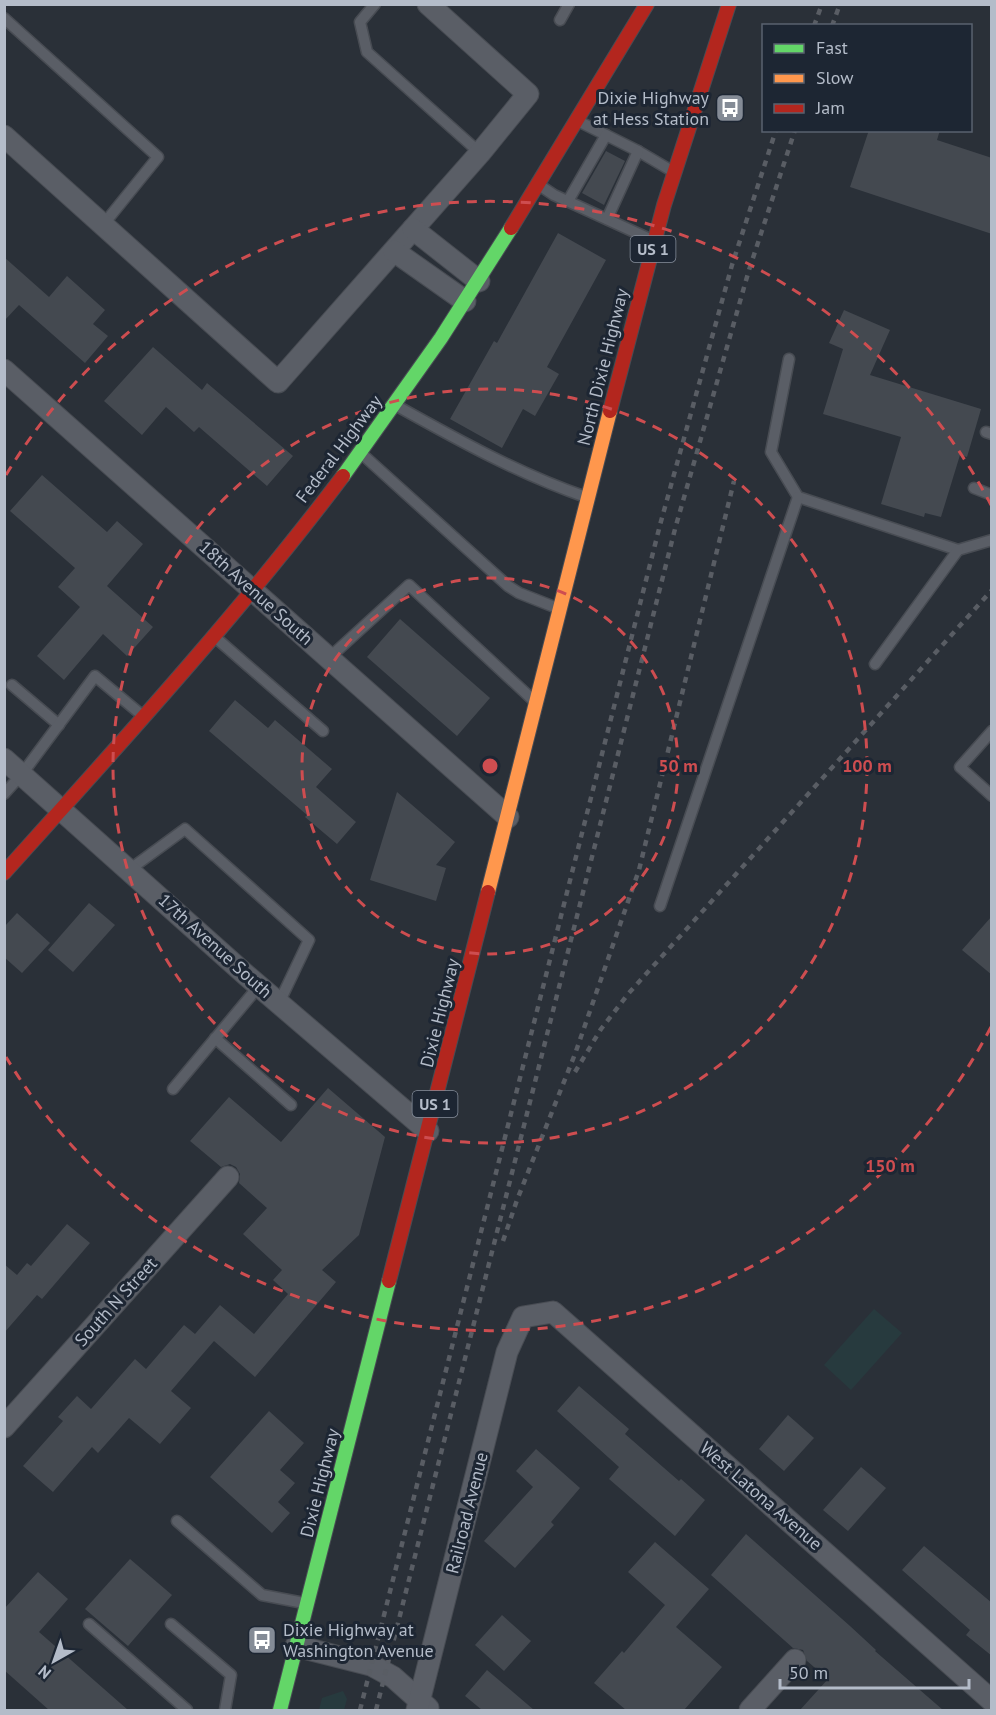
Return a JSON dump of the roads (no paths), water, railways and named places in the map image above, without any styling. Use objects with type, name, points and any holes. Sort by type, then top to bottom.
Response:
[{"type":"main road","name":"Federal Highway","points":[[4,873],[253,591],[360,452],[479,281],[647,4]]},
{"type":"main road","name":"North Dixie Highway","points":[[589,498],[655,242],[729,4]]},
{"type":"main road","name":"Dixie Highway","points":[[280,1710],[589,498]]},
{"type":"street","points":[[4,136],[278,382],[480,153],[528,94],[428,4]]},
{"type":"street","points":[[413,229],[479,281]]},
{"type":"street","points":[[394,251],[465,301]]},
{"type":"street","name":"18th Avenue South","points":[[4,370],[508,817]]},
{"type":"street","name":"17th Avenue South","points":[[4,759],[279,1004],[428,1131]]},
{"type":"street","name":"South N Street","points":[[8,1417],[228,1177]]},
{"type":"street","name":"West Latona Avenue","points":[[523,1317],[553,1312],[992,1701]]},
{"type":"street","name":"Railroad Avenue","points":[[422,1707],[507,1352],[523,1317]]},
{"type":"street","points":[[296,1646],[371,1665],[393,1677],[422,1707]]},
{"type":"street","points":[[750,1710],[795,1660]]},
{"type":"lane","points":[[375,4],[360,22],[367,52],[480,153]]},
{"type":"lane","points":[[560,20],[570,4]]},
{"type":"lane","points":[[4,18],[158,157],[104,225]]},
{"type":"lane","points":[[578,121],[675,172]]},
{"type":"lane","points":[[568,201],[606,135]]},
{"type":"lane","points":[[607,219],[638,151]]},
{"type":"lane","points":[[539,185],[655,242]]},
{"type":"lane","points":[[789,359],[771,452],[798,497],[958,550],[992,540]]},
{"type":"lane","points":[[394,404],[504,464],[589,498]]},
{"type":"lane","points":[[360,452],[508,586],[560,610]]},
{"type":"lane","points":[[974,488],[992,495]]},
{"type":"lane","points":[[660,906],[798,497]]},
{"type":"lane","points":[[875,664],[958,550]]},
{"type":"lane","points":[[328,658],[409,585],[537,704]]},
{"type":"lane","points":[[213,636],[323,731]]},
{"type":"lane","points":[[4,794],[22,774],[95,676],[143,717]]},
{"type":"lane","points":[[12,685],[58,725]]},
{"type":"lane","points":[[992,731],[960,768],[992,796]]},
{"type":"lane","points":[[129,870],[185,829],[194,837],[309,940],[279,1004]]},
{"type":"lane","points":[[173,1089],[259,986]]},
{"type":"lane","points":[[215,1038],[291,1105]]},
{"type":"lane","points":[[177,1521],[262,1595],[308,1604]]},
{"type":"lane","points":[[89,1624],[187,1710]]},
{"type":"lane","points":[[171,1624],[231,1675],[225,1710]]},
{"type":"railway","points":[[815,24],[822,4]]},
{"type":"railway","points":[[833,24],[840,4]]},
{"type":"railway","points":[[360,1710],[660,525],[732,265],[775,132]]},
{"type":"railway","points":[[376,1710],[675,529],[749,270],[794,132]]},
{"type":"railway","points":[[503,1241],[575,1054],[639,870],[734,481]]},
{"type":"railway","points":[[575,1072],[601,1029],[628,994],[992,590]]},
{"type":"place","name":"Dixie Highway at Hess Station","points":[[730,108]]},
{"type":"place","name":"Dixie Highway at Washington Avenue","points":[[262,1640]]}]
